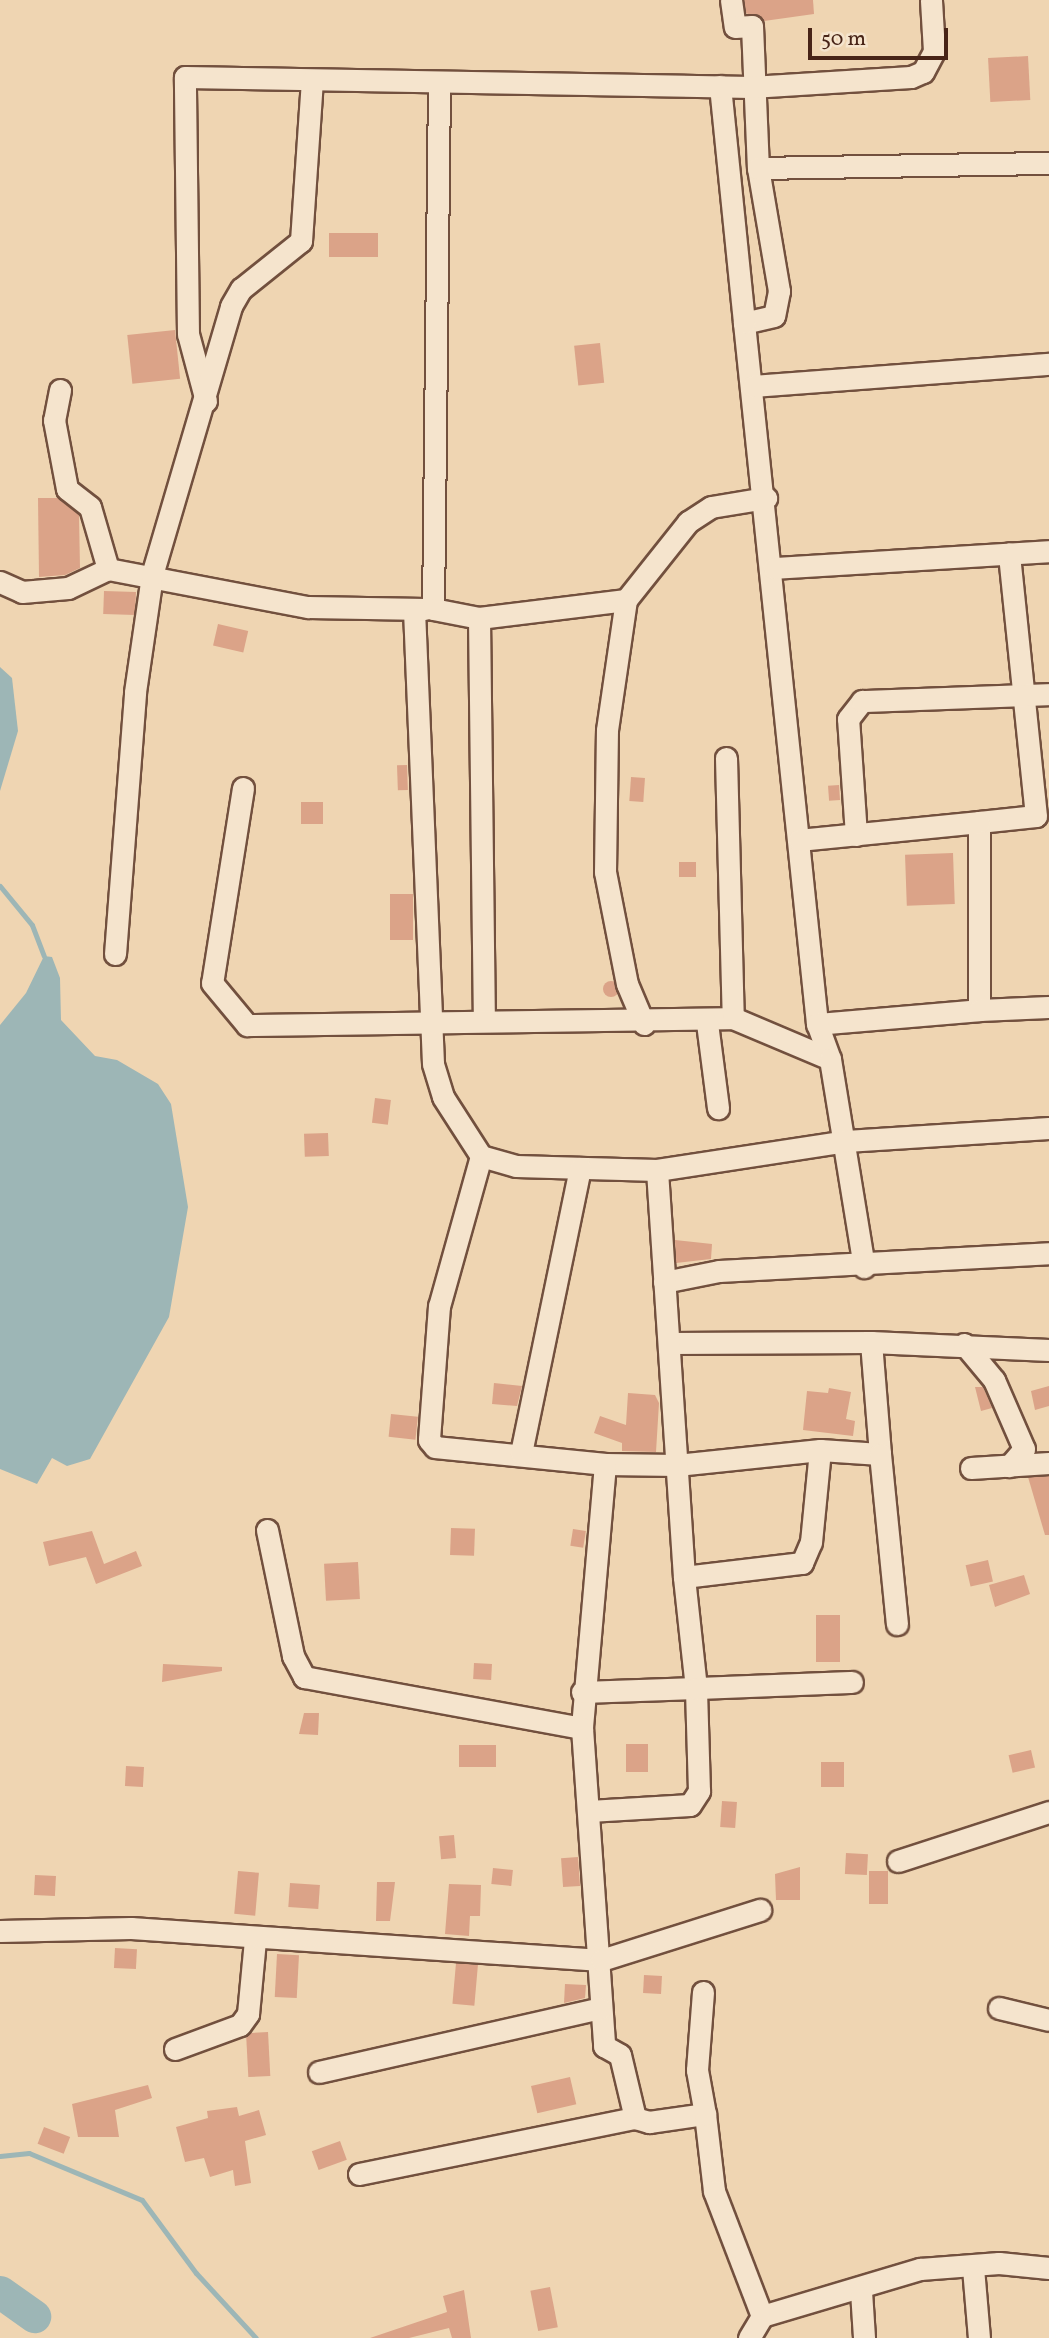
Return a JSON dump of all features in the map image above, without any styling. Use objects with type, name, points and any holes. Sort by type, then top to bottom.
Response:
[{"type":"street","points":[[731,0],[735,27],[752,26],[751,87],[758,168],[779,291],[774,316],[744,323]]},
{"type":"street","points":[[205,401],[188,334],[185,77],[751,87],[923,72],[934,51],[931,0]]},
{"type":"street","points":[[115,954],[135,692],[152,575],[231,306],[241,289],[301,242],[312,80]]},
{"type":"street","points":[[439,83],[423,609],[429,1024],[443,1097],[481,1156],[516,1166],[657,1170],[846,1141],[1049,1128]]},
{"type":"street","points":[[720,86],[744,323],[774,568],[817,1024],[830,1059],[846,1141],[864,1267]]},
{"type":"street","points":[[758,168],[1049,163]]},
{"type":"street","points":[[753,386],[1049,364]]},
{"type":"street","points":[[60,390],[54,420],[67,489],[90,507],[108,569]]},
{"type":"street","points":[[644,1024],[627,984],[605,872],[607,730],[626,600],[688,522],[711,507],[766,498]]},
{"type":"street","points":[[774,568],[1049,551]]},
{"type":"street","points":[[799,840],[1042,815],[1039,695],[1009,553]]},
{"type":"street","points":[[0,582],[22,592],[68,588],[108,569],[152,575],[308,607],[423,609],[479,618],[626,600]]},
{"type":"street","points":[[479,618],[484,1020]]},
{"type":"street","points":[[856,835],[848,719],[862,701],[1039,695]]},
{"type":"street","points":[[726,758],[733,1018]]},
{"type":"street","points":[[243,788],[212,983],[247,1025],[429,1024],[484,1020],[644,1024],[707,1023],[733,1018],[830,1059]]},
{"type":"street","points":[[979,822],[979,1010]]},
{"type":"street","points":[[817,1024],[979,1010],[1049,1007]]},
{"type":"street","points":[[707,1023],[718,1108]]},
{"type":"street","points":[[481,1156],[439,1306],[429,1440],[435,1447],[521,1452],[605,1464],[677,1465],[820,1450],[880,1454]]},
{"type":"street","points":[[521,1452],[580,1168]]},
{"type":"street","points":[[589,1811],[691,1805],[699,1791],[696,1688],[684,1577],[671,1343],[657,1170]]},
{"type":"street","points":[[664,1282],[719,1271],[864,1267],[1049,1253]]},
{"type":"street","points":[[671,1343],[871,1342],[964,1344],[1049,1350]]},
{"type":"street","points":[[871,1342],[897,1625]]},
{"type":"street","points":[[964,1344],[994,1380],[1024,1449],[1009,1466]]},
{"type":"street","points":[[684,1577],[802,1563],[811,1542],[820,1450]]},
{"type":"street","points":[[971,1468],[1049,1463]]},
{"type":"street","points":[[605,1464],[582,1692],[582,1728],[601,1959],[600,2008],[604,2046],[620,2055],[635,2118]]},
{"type":"street","points":[[267,1530],[293,1656],[304,1677],[582,1728]]},
{"type":"street","points":[[582,1692],[852,1682]]},
{"type":"street","points":[[898,1861],[1049,1812]]},
{"type":"street","points":[[0,1931],[118,1927],[255,1940],[601,1959],[760,1910]]},
{"type":"street","points":[[174,2049],[240,2025],[248,2014],[255,1940]]},
{"type":"street","points":[[703,1992],[697,2070],[714,2191],[762,2316]]},
{"type":"street","points":[[319,2072],[600,2008]]},
{"type":"street","points":[[999,2008],[1049,2020]]},
{"type":"street","points":[[359,2174],[635,2118],[649,2122],[705,2114]]},
{"type":"street","points":[[749,2338],[762,2316],[861,2291],[920,2269],[973,2268],[999,2263],[1049,2268]]},
{"type":"street","points":[[973,2268],[979,2338]]},
{"type":"street","points":[[861,2291],[864,2338]]},
{"type":"water","points":[[0,667],[12,678],[18,731],[0,791]]},
{"type":"water","points":[[44,956],[52,957],[60,978],[61,1020],[95,1056],[117,1060],[158,1084],[171,1104],[188,1207],[169,1317],[90,1459],[67,1466],[52,1458],[37,1484],[0,1469],[0,1025],[26,993]]},
{"type":"building","points":[[744,0],[813,0],[814,14],[764,21],[746,13]]},
{"type":"building","points":[[1028,56],[1030,100],[990,102],[988,58]]},
{"type":"building","points":[[329,233],[378,233],[378,257],[329,257]]},
{"type":"building","points":[[175,330],[180,379],[132,384],[127,335]]},
{"type":"building","points":[[600,343],[604,383],[578,385],[574,346]]},
{"type":"building","points":[[38,498],[58,498],[79,515],[80,568],[65,575],[39,577]]},
{"type":"building","points":[[104,591],[136,592],[135,615],[103,614]]},
{"type":"building","points":[[218,624],[248,631],[243,652],[213,645]]},
{"type":"building","points":[[397,765],[407,765],[408,790],[398,790]]},
{"type":"building","points":[[631,777],[645,778],[643,802],[629,801]]},
{"type":"building","points":[[839,785],[840,800],[829,801],[828,786]]},
{"type":"building","points":[[301,802],[323,802],[323,824],[301,824]]},
{"type":"building","points":[[953,853],[955,904],[907,906],[905,855]]},
{"type":"building","points":[[679,862],[696,862],[696,877],[679,877]]},
{"type":"building","points":[[390,894],[413,894],[413,940],[390,940]]},
{"type":"building","points":[[611,981],[619,989],[611,997],[603,989]]},
{"type":"building","points":[[375,1098],[391,1100],[388,1125],[372,1123]]},
{"type":"building","points":[[328,1133],[329,1156],[305,1157],[304,1134]]},
{"type":"building","points":[[675,1240],[712,1244],[711,1259],[676,1263]]},
{"type":"building","points":[[494,1383],[522,1386],[517,1406],[492,1404]]},
{"type":"building","points":[[1049,1386],[1049,1406],[1035,1410],[1031,1391]]},
{"type":"building","points":[[975,1387],[983,1387],[992,1408],[981,1411]]},
{"type":"building","points":[[829,1388],[851,1392],[846,1419],[855,1421],[853,1436],[803,1430],[807,1391],[828,1393]]},
{"type":"building","points":[[628,1393],[655,1395],[659,1403],[656,1452],[622,1451],[622,1443],[594,1433],[600,1416],[626,1425]]},
{"type":"building","points":[[391,1414],[418,1417],[415,1440],[389,1437]]},
{"type":"building","points":[[1049,1476],[1049,1535],[1045,1535],[1028,1477]]},
{"type":"building","points":[[451,1528],[475,1529],[474,1556],[450,1555]]},
{"type":"building","points":[[573,1529],[586,1531],[583,1548],[570,1546]]},
{"type":"building","points":[[92,1531],[104,1564],[136,1551],[142,1566],[96,1584],[86,1557],[49,1566],[43,1542]]},
{"type":"building","points":[[988,1560],[993,1581],[971,1587],[966,1565]]},
{"type":"building","points":[[358,1562],[360,1599],[326,1601],[324,1564]]},
{"type":"building","points":[[1024,1575],[1030,1594],[995,1607],[989,1585]]},
{"type":"building","points":[[816,1615],[840,1615],[840,1662],[816,1662]]},
{"type":"building","points":[[474,1663],[492,1664],[491,1680],[473,1679]]},
{"type":"building","points":[[163,1664],[222,1667],[222,1671],[162,1682]]},
{"type":"building","points":[[304,1713],[319,1713],[318,1735],[299,1734]]},
{"type":"building","points":[[626,1744],[648,1744],[648,1772],[626,1772]]},
{"type":"building","points":[[459,1745],[496,1745],[496,1767],[459,1767]]},
{"type":"building","points":[[1031,1750],[1035,1768],[1013,1773],[1009,1755]]},
{"type":"building","points":[[821,1762],[844,1762],[844,1787],[821,1787]]},
{"type":"building","points":[[126,1766],[144,1767],[143,1787],[125,1786]]},
{"type":"building","points":[[722,1801],[737,1802],[735,1828],[720,1827]]},
{"type":"building","points":[[454,1835],[456,1858],[441,1859],[439,1836]]},
{"type":"building","points":[[846,1853],[868,1854],[867,1875],[845,1874]]},
{"type":"building","points":[[578,1857],[580,1886],[563,1887],[561,1858]]},
{"type":"building","points":[[800,1867],[800,1900],[776,1900],[775,1874]]},
{"type":"building","points":[[493,1868],[513,1870],[511,1886],[491,1884]]},
{"type":"building","points":[[238,1871],[259,1873],[255,1916],[234,1914]]},
{"type":"building","points":[[869,1871],[888,1871],[888,1904],[869,1904]]},
{"type":"building","points":[[35,1875],[56,1876],[55,1896],[34,1895]]},
{"type":"building","points":[[377,1882],[395,1882],[390,1921],[376,1921]]},
{"type":"building","points":[[290,1883],[320,1885],[318,1909],[288,1907]]},
{"type":"building","points":[[449,1884],[481,1885],[480,1916],[470,1916],[469,1936],[445,1934]]},
{"type":"building","points":[[115,1948],[137,1949],[136,1969],[114,1968]]},
{"type":"building","points":[[277,1954],[299,1955],[297,1998],[275,1997]]},
{"type":"building","points":[[456,1963],[478,1965],[474,2006],[452,2004]]},
{"type":"building","points":[[644,1975],[662,1976],[661,1994],[643,1993]]},
{"type":"building","points":[[565,1984],[586,1985],[585,1998],[564,2003]]},
{"type":"building","points":[[268,2032],[270,2076],[248,2077],[246,2033]]},
{"type":"building","points":[[570,2077],[576,2104],[537,2113],[531,2086]]},
{"type":"building","points":[[148,2085],[152,2098],[115,2110],[119,2137],[78,2137],[72,2104]]},
{"type":"building","points":[[237,2107],[239,2116],[259,2110],[266,2135],[245,2141],[251,2183],[235,2186],[233,2170],[210,2177],[204,2158],[185,2162],[176,2127],[208,2118],[207,2111]]},
{"type":"building","points":[[44,2127],[70,2137],[64,2154],[38,2144]]},
{"type":"building","points":[[340,2141],[347,2160],[319,2170],[312,2151]]},
{"type":"building","points":[[550,2287],[558,2327],[538,2331],[530,2291]]},
{"type":"building","points":[[464,2290],[471,2338],[452,2338],[449,2328],[409,2338],[370,2338],[447,2312],[443,2296]]},
{"type":"waterway","points":[[0,886],[32,925],[44,956]]},
{"type":"waterway","points":[[0,2156],[29,2153],[142,2200],[196,2273],[256,2338]]},
{"type":"waterway","points":[[0,2292],[34,2316]]}]
